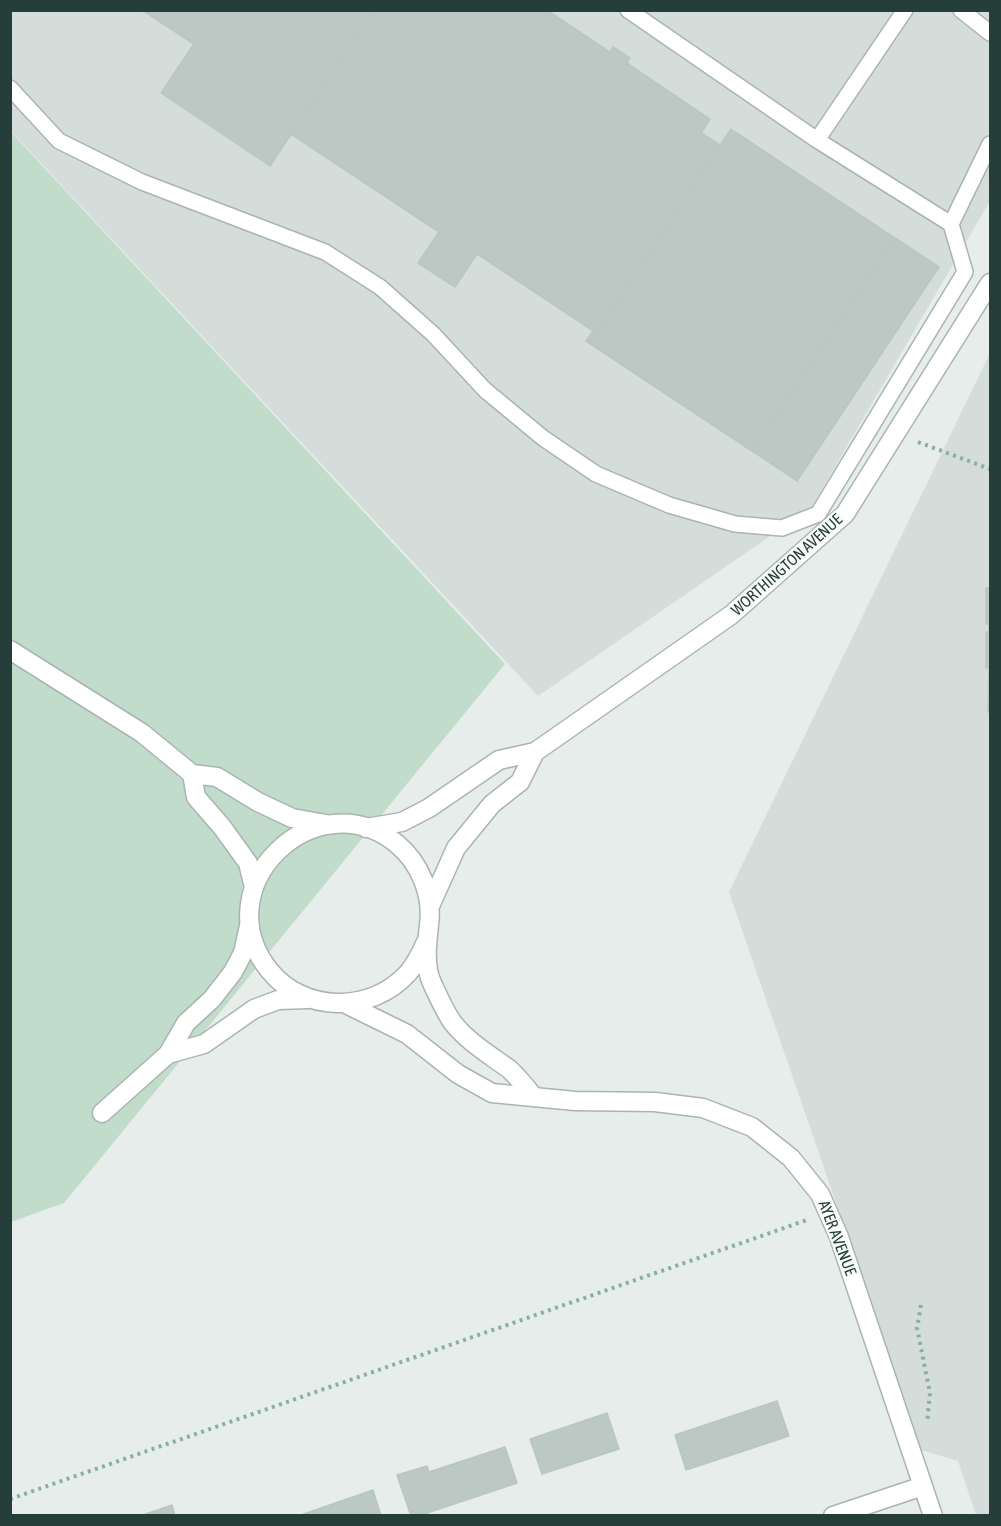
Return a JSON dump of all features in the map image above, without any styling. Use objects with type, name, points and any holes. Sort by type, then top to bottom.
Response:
[{"type":"street","name":"WORTHINGTON AVENUE","points":[[366,828],[402,822],[429,808],[499,760],[535,752],[731,615],[845,514],[990,282]]},
{"type":"street","points":[[10,650],[142,733],[192,774],[218,777],[258,802],[292,818],[366,828],[390,839],[410,857],[420,872],[430,906],[426,942],[430,980],[453,1023],[485,1053],[510,1071],[533,1096]]},
{"type":"street","name":"WORTHINGTON AVENUE","points":[[430,906],[456,848],[492,804],[520,782],[535,752]]},
{"type":"street","points":[[192,774],[196,797],[222,827],[248,863],[254,887]]},
{"type":"street","points":[[102,1113],[168,1054],[186,1023],[212,999],[233,972],[243,953],[254,887],[260,871],[283,844],[297,835],[331,825]]},
{"type":"street","points":[[250,921],[259,954],[268,969],[280,982],[310,999]]},
{"type":"street","points":[[168,1054],[204,1044],[254,1009],[278,1000],[310,999],[345,1004],[380,995],[408,973],[426,942]]},
{"type":"street","name":"AYER AVENUE","points":[[345,1004],[407,1034],[458,1074],[492,1093],[575,1101],[655,1102],[704,1108],[752,1127],[791,1158],[820,1194],[839,1236],[933,1515]]},
{"type":"street","points":[[833,1515],[923,1486]]},
{"type":"lane","points":[[10,88],[59,141],[142,182],[325,252],[380,287],[433,334],[485,390],[543,438],[596,474],[669,506],[735,524],[782,528],[818,514],[965,272],[951,224],[817,140],[628,10]]},
{"type":"lane","points":[[817,140],[905,10]]},
{"type":"lane","points":[[961,10],[990,33]]},
{"type":"lane","points":[[951,224],[990,144]]},
{"type":"path","points":[[898,431],[932,449],[990,469]]},
{"type":"path","points":[[10,1499],[811,1218]]},
{"type":"path","points":[[921,1305],[917,1328],[930,1393],[926,1426]]},
{"type":"shaded area","points":[[11,11],[990,11],[990,201],[811,508],[538,696],[11,131]]},
{"type":"shaded area","points":[[990,353],[990,1515],[976,1515],[958,1461],[921,1450],[729,892]]},
{"type":"green space","points":[[10,131],[505,664],[64,1203],[11,1222]]},
{"type":"building","points":[[142,10],[373,10],[270,166],[161,93],[194,44]]},
{"type":"building","points":[[373,10],[547,10],[610,52],[613,47],[630,58],[627,63],[710,119],[701,133],[720,145],[596,333],[477,254],[455,287],[418,263],[439,232],[291,134]]},
{"type":"building","points":[[731,129],[895,238],[752,451],[586,341],[593,331],[596,333]]},
{"type":"building","points":[[895,238],[939,267],[797,481],[752,451]]},
{"type":"building","points":[[986,588],[990,588],[990,712],[988,712],[989,667],[986,668],[986,632],[989,632],[989,624],[986,624]]},
{"type":"building","points":[[777,1401],[789,1436],[686,1470],[675,1435]]},
{"type":"building","points":[[607,1413],[619,1449],[542,1474],[530,1439]]},
{"type":"building","points":[[505,1447],[517,1483],[418,1516],[411,1516],[397,1475],[427,1466],[429,1472]]},
{"type":"building","points":[[373,1490],[381,1516],[298,1516]]},
{"type":"building","points":[[172,1505],[175,1516],[140,1516]]}]
